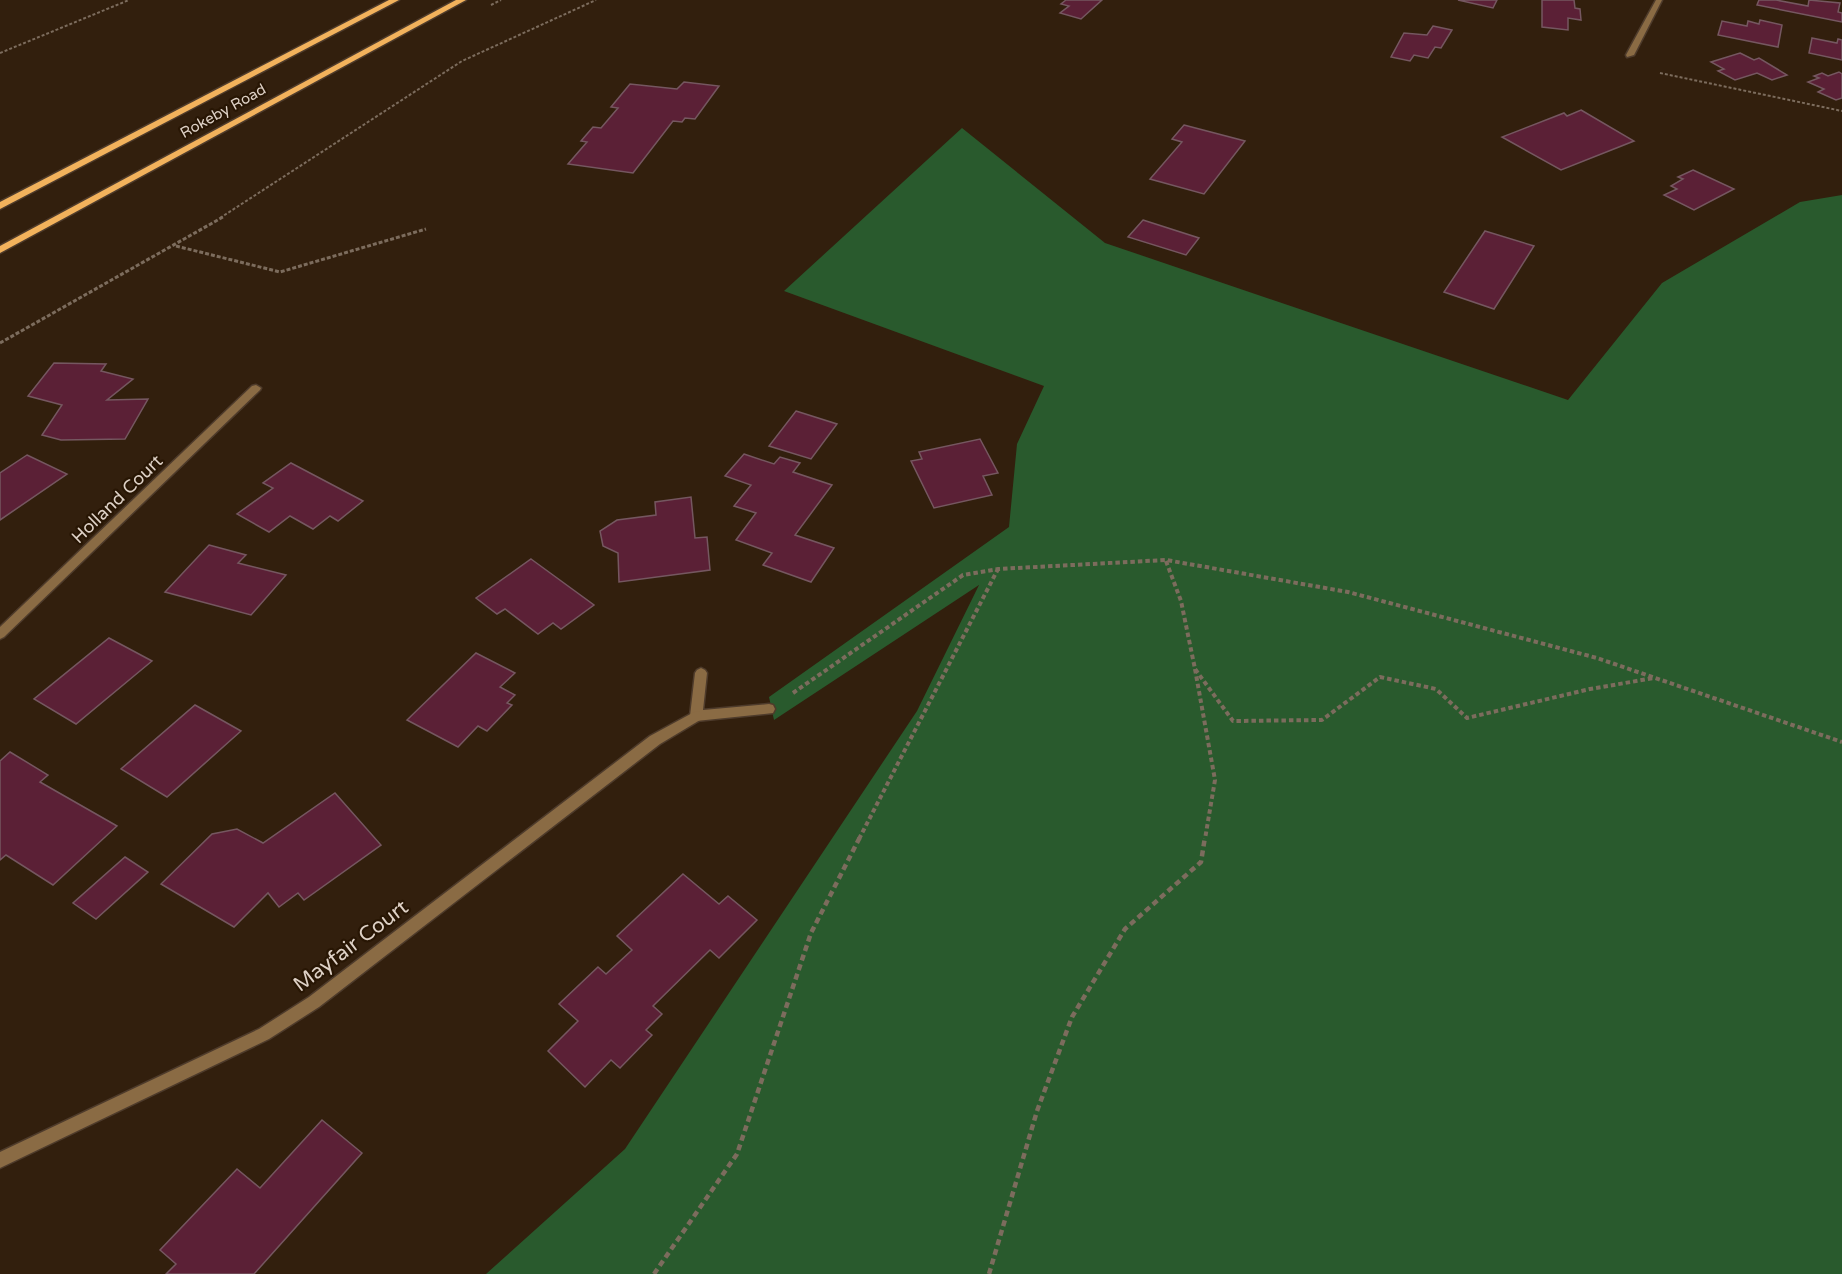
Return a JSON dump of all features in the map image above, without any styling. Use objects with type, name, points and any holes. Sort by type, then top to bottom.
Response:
[{"type":"main road","name":"Rokeby Road","points":[[0,206],[395,0]]},
{"type":"main road","name":"Rokeby Road","points":[[0,250],[335,66],[462,0]]},
{"type":"street","points":[[1630,55],[1659,0]]},
{"type":"street","name":"Holland Court","points":[[0,634],[256,388]]},
{"type":"street","points":[[696,716],[701,673]]},
{"type":"street","name":"Mayfair Court","points":[[0,1160],[264,1034],[314,1002],[655,740],[696,716],[769,709]]},
{"type":"path","points":[[0,53],[129,0]]},
{"type":"path","points":[[0,343],[175,246],[286,178],[331,145],[462,62],[596,0]]},
{"type":"path","points":[[1660,73],[1694,78],[1842,111]]},
{"type":"path","points":[[175,246],[280,272],[426,229]]},
{"type":"path","points":[[990,1274],[1036,1111],[1072,1017],[1125,929],[1201,862],[1215,780],[1181,601],[1166,560]]},
{"type":"path","points":[[769,709],[963,575],[998,569],[1166,560],[1348,592],[1597,658],[1842,742]]},
{"type":"path","points":[[654,1274],[736,1154],[811,933],[998,569]]},
{"type":"path","points":[[1195,669],[1233,721],[1322,720],[1380,677],[1436,689],[1467,718],[1590,689],[1656,678]]},
{"type":"green space","points":[[962,128],[1105,243],[1568,400],[1662,283],[1800,202],[1842,195],[1842,1274],[486,1274],[625,1149],[917,711],[979,585],[774,720],[769,697],[1009,527],[1017,444],[1044,386],[784,291]]},
{"type":"building","points":[[1066,0],[1102,0],[1081,19],[1060,13],[1069,6],[1061,4]]},
{"type":"building","points":[[1458,0],[1497,0],[1493,8]]},
{"type":"building","points":[[1542,0],[1574,0],[1575,8],[1580,9],[1581,20],[1568,18],[1568,30],[1542,27]]},
{"type":"building","points":[[1759,0],[1776,0],[1808,6],[1809,0],[1840,3],[1838,12],[1842,13],[1842,22],[1757,5]]},
{"type":"building","points":[[1760,20],[1782,25],[1778,47],[1718,35],[1722,21],[1747,26],[1748,21],[1759,24]]},
{"type":"building","points":[[1433,26],[1452,30],[1441,48],[1435,47],[1428,58],[1414,55],[1410,61],[1391,57],[1404,33],[1427,35]]},
{"type":"building","points":[[1812,38],[1837,43],[1838,39],[1842,40],[1842,60],[1809,53]]},
{"type":"building","points":[[1740,53],[1754,60],[1759,58],[1787,75],[1772,80],[1757,73],[1735,80],[1718,71],[1724,69],[1711,62]]},
{"type":"building","points":[[1839,72],[1842,74],[1842,98],[1836,100],[1818,92],[1824,89],[1808,82],[1819,78],[1814,76],[1822,73],[1828,76]]},
{"type":"building","points":[[684,82],[719,86],[695,119],[685,118],[682,122],[673,121],[633,173],[568,164],[587,142],[581,141],[593,127],[601,128],[618,108],[611,107],[630,84],[677,89]]},
{"type":"building","points":[[1581,110],[1634,141],[1561,170],[1502,137],[1564,113],[1567,116]]},
{"type":"building","points":[[1184,125],[1245,141],[1204,194],[1150,179],[1182,142],[1172,139]]},
{"type":"building","points":[[1693,170],[1734,189],[1694,210],[1664,195],[1677,189],[1671,186],[1683,179],[1678,177]]},
{"type":"building","points":[[1143,220],[1199,238],[1186,255],[1128,237]]},
{"type":"building","points":[[1485,231],[1534,246],[1494,309],[1444,292]]},
{"type":"building","points":[[54,363],[106,364],[101,371],[133,379],[107,400],[148,399],[125,439],[61,440],[42,435],[62,405],[28,396]]},
{"type":"building","points":[[796,411],[837,424],[811,459],[769,446]]},
{"type":"building","points":[[980,439],[998,473],[983,476],[992,495],[934,508],[911,461],[922,459],[919,452]]},
{"type":"building","points":[[744,454],[774,464],[780,457],[800,463],[793,472],[832,485],[795,535],[834,548],[811,582],[763,565],[772,553],[736,540],[756,513],[734,506],[751,485],[725,476]]},
{"type":"building","points":[[27,455],[67,474],[0,520],[0,473]]},
{"type":"building","points":[[291,463],[363,501],[338,521],[330,516],[313,529],[290,516],[269,532],[237,514],[273,488],[263,483]]},
{"type":"building","points":[[691,497],[695,538],[707,537],[710,570],[619,582],[618,553],[603,546],[600,531],[617,520],[656,515],[655,502]]},
{"type":"building","points":[[209,545],[246,555],[238,563],[286,575],[251,615],[165,592]]},
{"type":"building","points":[[531,559],[594,605],[561,629],[553,623],[538,634],[505,609],[497,614],[476,598]]},
{"type":"building","points":[[109,638],[152,661],[76,724],[34,699]]},
{"type":"building","points":[[476,653],[515,673],[500,687],[515,695],[507,703],[512,705],[487,731],[478,726],[458,747],[407,720]]},
{"type":"building","points":[[195,705],[241,731],[167,797],[121,769]]},
{"type":"building","points":[[10,752],[48,775],[40,782],[117,826],[53,885],[6,855],[0,860],[0,761]]},
{"type":"building","points":[[335,793],[381,845],[304,900],[298,893],[279,907],[268,893],[234,927],[161,884],[212,834],[237,829],[263,843]]},
{"type":"building","points":[[125,857],[148,872],[96,919],[73,903]]},
{"type":"building","points":[[683,874],[719,904],[728,896],[757,920],[719,958],[710,950],[653,1006],[662,1014],[646,1030],[652,1035],[620,1068],[611,1060],[585,1087],[548,1051],[578,1021],[559,1004],[598,967],[606,974],[632,950],[617,936]]},
{"type":"building","points":[[322,1120],[362,1153],[254,1274],[166,1274],[176,1264],[160,1250],[237,1169],[260,1188]]}]
